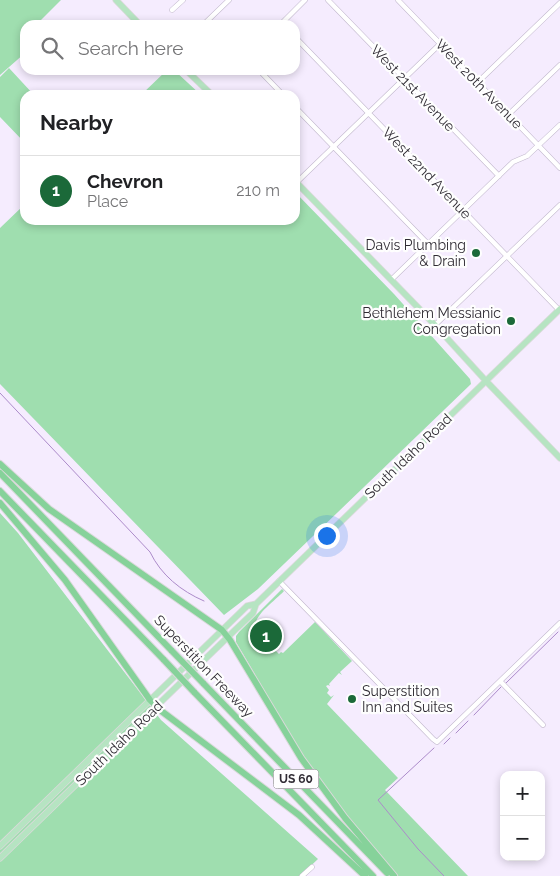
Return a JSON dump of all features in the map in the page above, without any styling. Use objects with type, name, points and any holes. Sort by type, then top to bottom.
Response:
[{"type":"highway","points":[[0,464],[31,494],[50,509],[222,630],[301,758],[345,818],[394,876]]},
{"type":"highway","name":"Superstition Freeway","points":[[0,473],[389,876]]},
{"type":"highway","name":"Superstition Freeway","points":[[0,491],[373,876]]},
{"type":"highway","points":[[0,502],[65,580],[156,707],[299,815],[365,876]]},
{"type":"main road","points":[[119,1],[136,20]]},
{"type":"main road","points":[[191,75],[207,90]]},
{"type":"main road","points":[[300,186],[435,325],[560,458]]},
{"type":"main road","name":"South Idaho Road","points":[[0,858],[253,613],[256,604],[559,310]]},
{"type":"main road","name":"South Idaho Road","points":[[0,846],[247,606],[256,604]]},
{"type":"street","points":[[172,10],[183,0]]},
{"type":"street","points":[[208,20],[229,0]]},
{"type":"street","points":[[286,20],[305,0]]},
{"type":"street","name":"West 21st Avenue","points":[[328,0],[499,176]]},
{"type":"street","name":"West 20th Avenue","points":[[398,0],[560,168]]},
{"type":"street","points":[[477,82],[560,3]]},
{"type":"street","name":"West 22nd Avenue","points":[[300,41],[559,310]]},
{"type":"street","points":[[300,178],[440,44]]},
{"type":"street","points":[[508,115],[560,65]]},
{"type":"street","points":[[264,75],[278,90]]},
{"type":"street","points":[[300,112],[428,244]]},
{"type":"street","points":[[391,280],[513,162],[527,156],[560,125]]},
{"type":"street","points":[[435,325],[560,205]]},
{"type":"street","points":[[280,581],[437,742],[560,624]]},
{"type":"street","points":[[500,681],[543,725]]},
{"type":"street","points":[[302,876],[312,867]]},
{"type":"green space","points":[[0,0],[61,0],[41,20],[20,20],[20,57],[0,75]]},
{"type":"green space","points":[[9,68],[29,90],[20,90],[20,138],[0,117],[0,77]]},
{"type":"green space","points":[[162,75],[179,75],[196,90],[146,90]]},
{"type":"green space","points":[[300,197],[394,294],[470,379],[471,384],[258,589],[224,615],[0,384],[0,228],[20,209],[20,225],[300,225]]},
{"type":"green space","points":[[0,513],[18,533],[161,720],[318,859],[300,876],[0,876]]},
{"type":"green space","points":[[282,589],[284,591],[262,612],[255,626],[271,642],[278,638],[281,640],[278,639],[274,643],[276,646],[273,648],[279,654],[283,653],[315,622],[352,661],[340,672],[342,675],[339,673],[329,684],[330,686],[326,686],[329,690],[327,693],[331,697],[334,695],[327,704],[398,778],[385,790],[468,876],[398,876],[333,799],[303,757],[236,642],[236,636],[239,632]]},
{"type":"waterway","points":[[0,393],[150,552],[166,575],[187,592],[204,601]]},
{"type":"waterway","points":[[506,683],[558,632]]},
{"type":"waterway","points":[[474,715],[501,687]]},
{"type":"waterway","points":[[456,733],[468,721]]},
{"type":"waterway","points":[[444,744],[450,738]]},
{"type":"waterway","points":[[434,748],[378,800],[418,849],[444,876]]},
{"type":"place","name":"Davis Plumbing & Drain","points":[[476,253]]},
{"type":"place","name":"Bethlehem Messianic Congregation","points":[[511,321]]},
{"type":"place","name":"Chevron","points":[[266,636]]},
{"type":"place","name":"Superstition Inn and Suites","points":[[352,699]]}]
